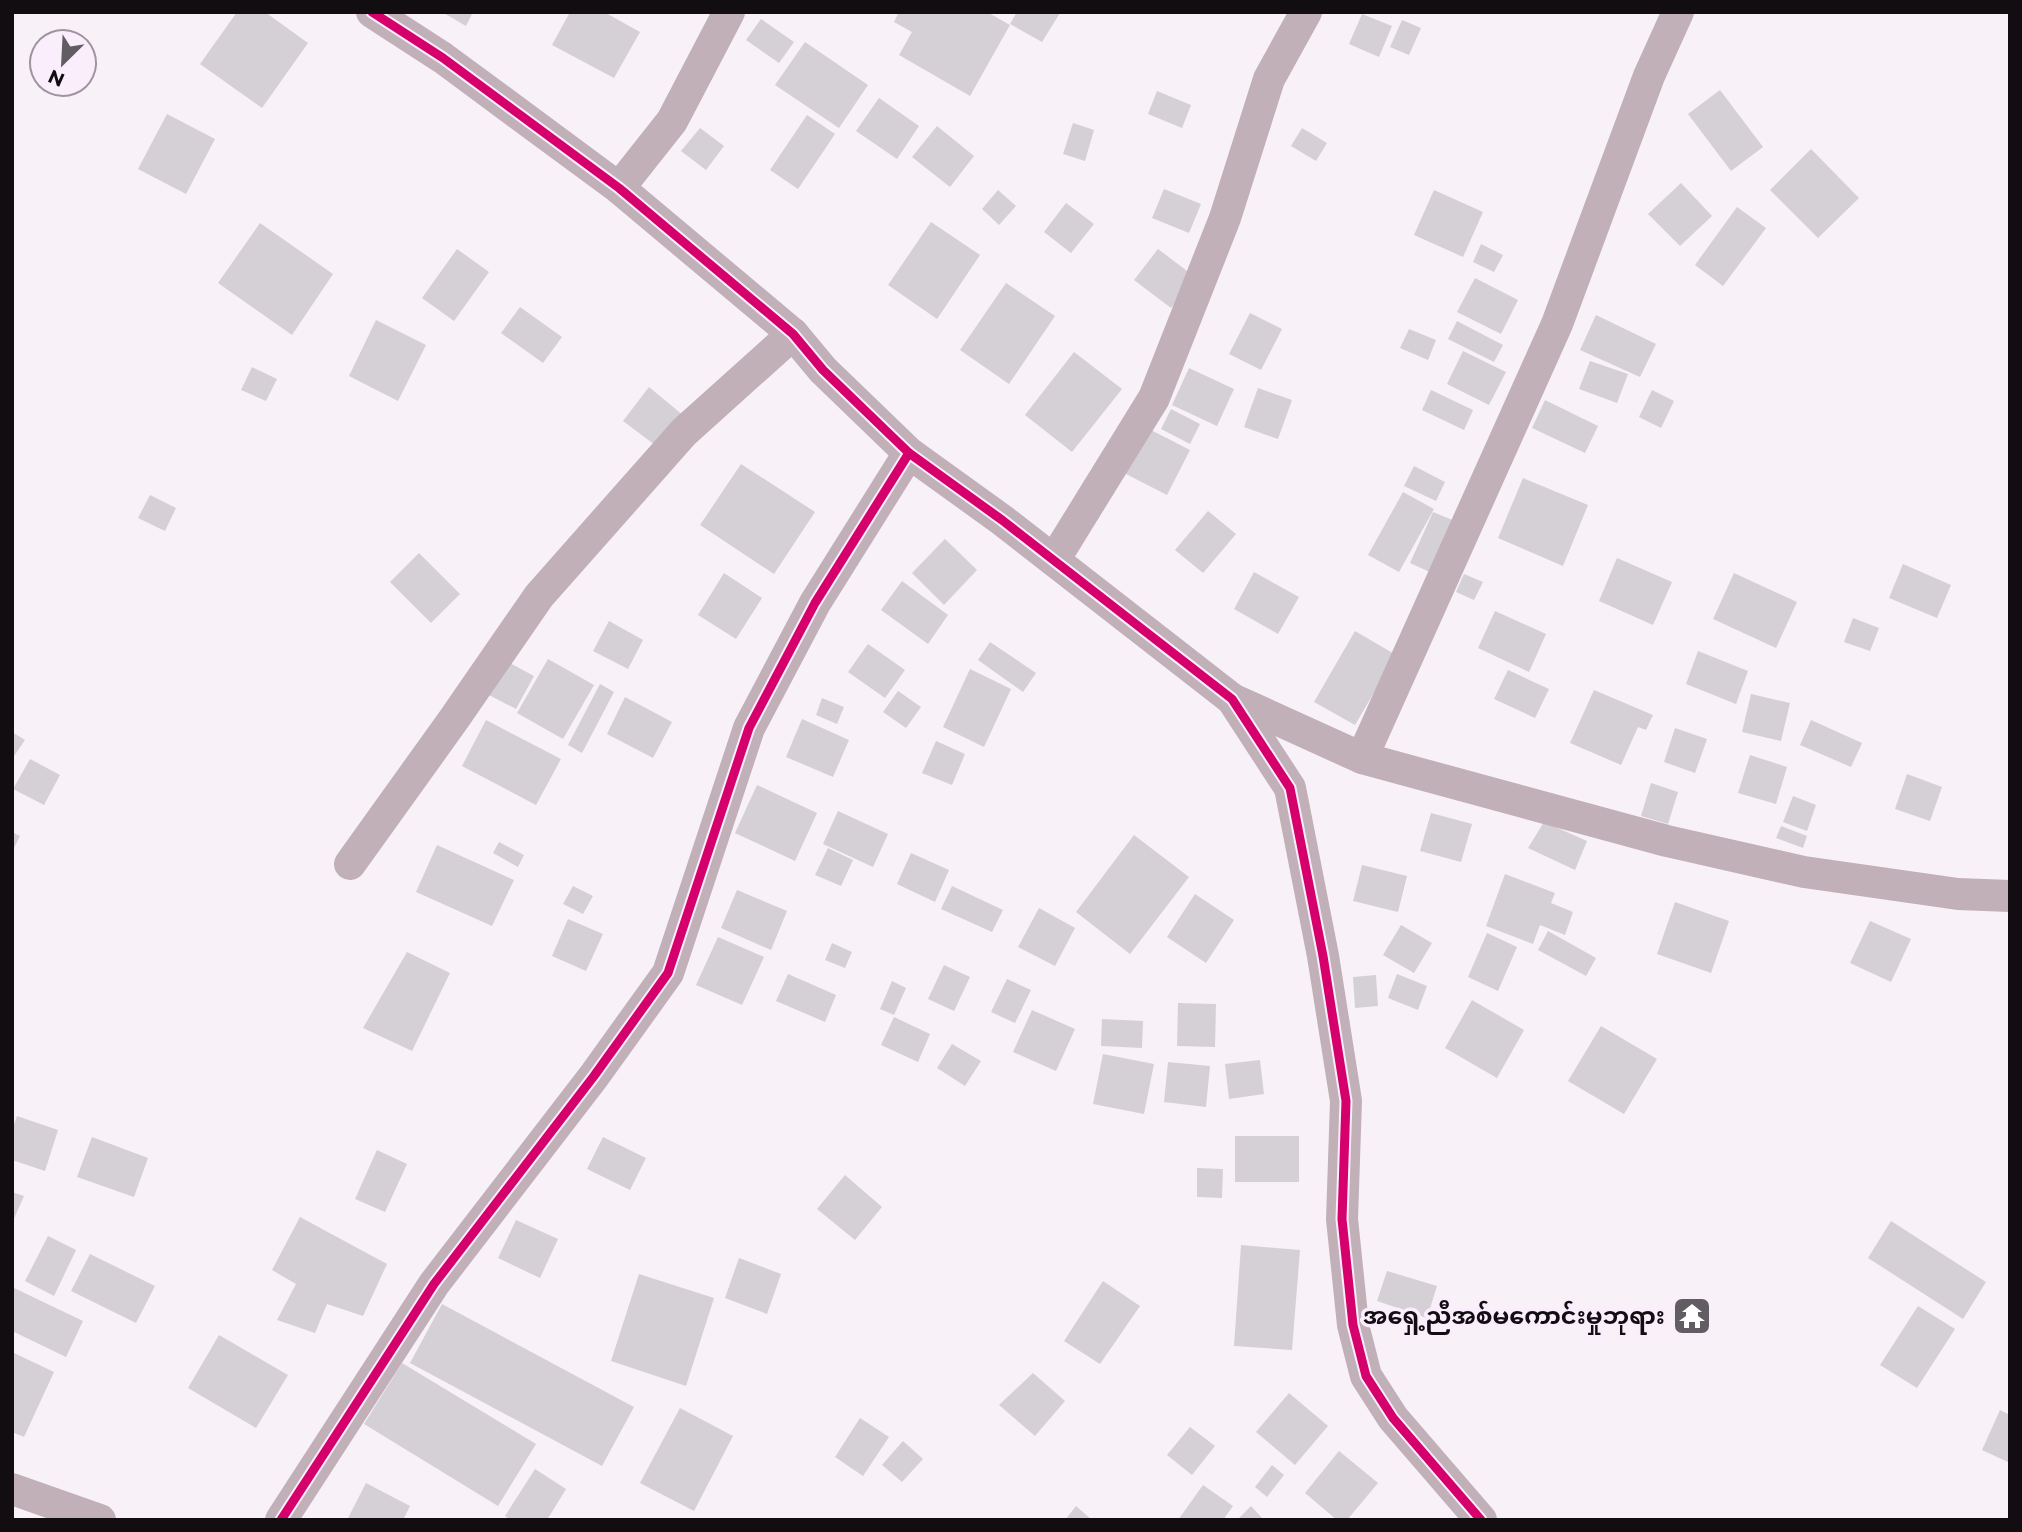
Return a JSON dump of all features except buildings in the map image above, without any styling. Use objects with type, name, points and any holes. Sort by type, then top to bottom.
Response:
[{"type":"street","points":[[372,12],[443,58],[619,188],[793,334],[823,370],[909,453],[1002,520],[1232,699],[1362,758],[1667,841],[1804,872],[1958,894],[2010,896]]},
{"type":"street","points":[[619,188],[672,121],[729,12]]},
{"type":"street","points":[[1054,560],[1154,398],[1225,218],[1269,79],[1306,12]]},
{"type":"street","points":[[1362,758],[1558,324],[1649,76],[1678,12]]},
{"type":"street","points":[[350,864],[539,596],[684,432],[793,334]]},
{"type":"street","points":[[281,1520],[434,1284],[594,1076],[668,972],[749,728],[815,603],[909,453]]},
{"type":"street","points":[[1232,699],[1290,788],[1323,956],[1346,1101],[1342,1219],[1353,1325],[1366,1376],[1393,1418],[1481,1520]]},
{"type":"street","points":[[12,1489],[100,1520]]},
{"type":"cycle path","points":[[372,12],[443,58],[619,188],[793,334],[823,370],[909,453],[1002,520],[1232,699],[1290,788],[1323,956],[1346,1101],[1342,1219],[1353,1325],[1366,1376],[1393,1418],[1481,1520]]},
{"type":"cycle path","points":[[281,1520],[434,1284],[594,1076],[668,973],[749,728],[815,603],[909,453]]},
{"type":"place","name":"အရှေ့ညီအစ်မကောင်းမှုဘုရား","points":[[1692,1316]]}]
